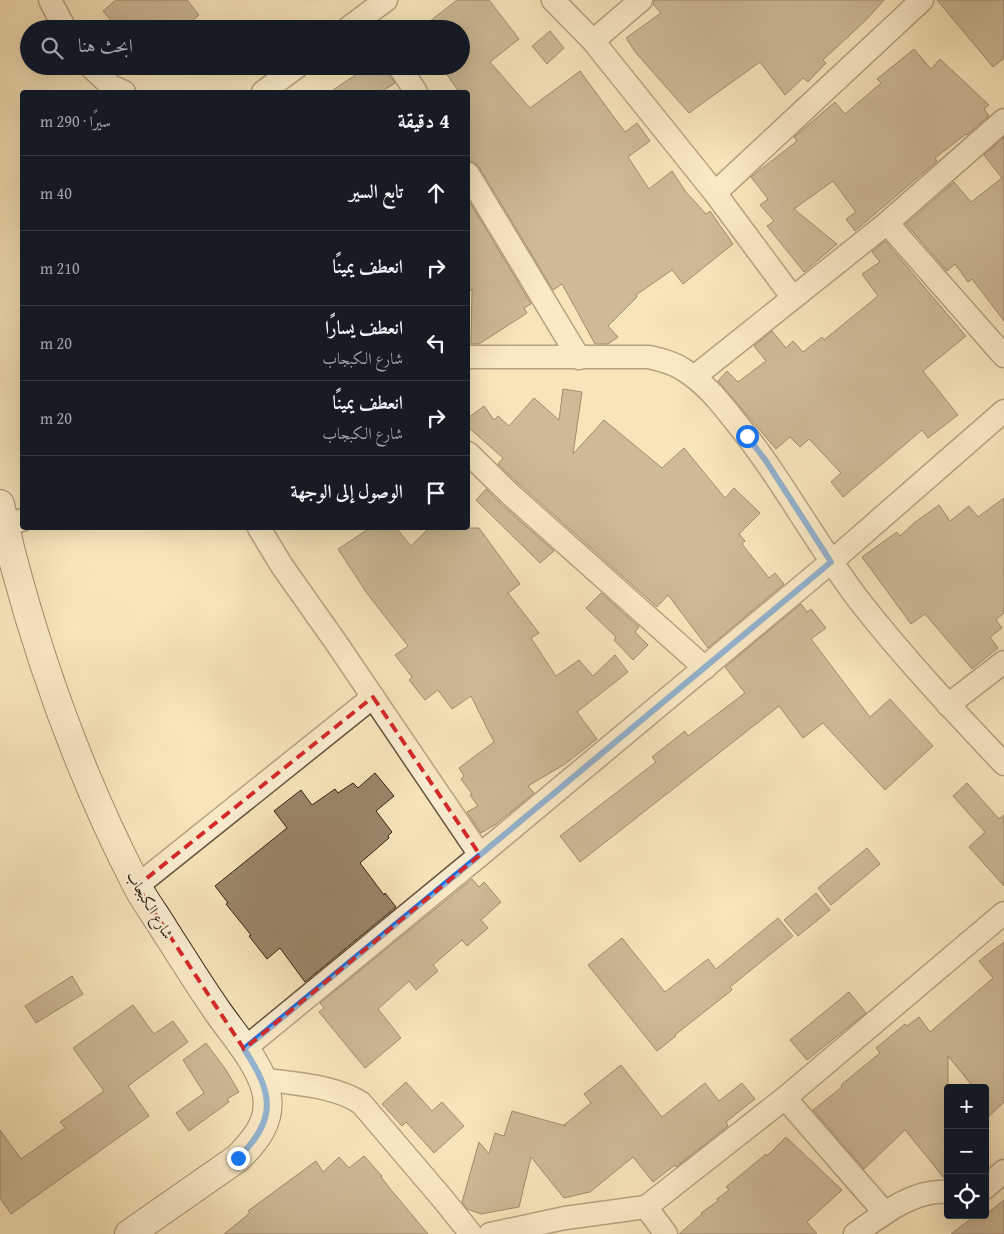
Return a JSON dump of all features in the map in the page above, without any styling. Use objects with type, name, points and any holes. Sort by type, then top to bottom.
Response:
[{"type":"main road","name":"شارع الكبجاب","points":[[7,519],[10,551],[33,632],[62,715],[97,802],[137,886],[200,986],[244,1049],[262,1079],[267,1096],[267,1111],[263,1125],[256,1139],[248,1148],[238,1158],[129,1234]]},
{"type":"street","points":[[50,0],[60,20]]},
{"type":"street","points":[[371,20],[386,0]]},
{"type":"street","points":[[553,0],[593,41],[715,194],[793,298]]},
{"type":"street","points":[[593,41],[641,0]]},
{"type":"street","points":[[715,194],[922,0]]},
{"type":"street","points":[[99,75],[111,86],[120,90]]},
{"type":"street","points":[[266,90],[286,75]]},
{"type":"street","points":[[405,75],[415,90]]},
{"type":"street","points":[[694,377],[887,223],[1004,120]]},
{"type":"street","points":[[470,177],[579,358]]},
{"type":"street","points":[[887,223],[1004,356]]},
{"type":"street","points":[[470,357],[649,357],[670,362],[694,377],[719,402],[766,461],[831,562],[886,634],[1004,764]]},
{"type":"street","points":[[244,1049],[831,562],[1004,411]]},
{"type":"street","points":[[470,455],[517,500],[704,668]]},
{"type":"street","points":[[260,530],[282,566],[480,855]]},
{"type":"street","points":[[948,704],[1004,662]]},
{"type":"street","points":[[137,886],[373,697]]},
{"type":"street","points":[[490,1234],[564,1218],[646,1207],[786,1098],[1004,914]]},
{"type":"street","points":[[262,1079],[336,1091],[361,1103],[471,1234]]},
{"type":"street","points":[[786,1098],[885,1213]]},
{"type":"street","points":[[989,1184],[1004,1171]]},
{"type":"street","points":[[855,1234],[885,1213],[914,1198],[944,1192]]},
{"type":"street","points":[[646,1207],[666,1234]]},
{"type":"highlighted area","points":[[373,697],[480,855],[244,1049],[137,886]]},
{"type":"building","points":[[116,0],[187,0],[199,15],[193,20],[110,20],[103,11]]},
{"type":"building","points":[[457,0],[489,0],[519,39],[490,62],[530,108],[580,71],[625,132],[637,123],[650,141],[628,157],[649,189],[672,171],[686,192],[706,214],[710,211],[733,244],[683,284],[672,270],[636,295],[637,297],[608,326],[618,337],[608,344],[595,344],[562,284],[553,290],[479,167],[474,162],[470,161],[470,90],[458,90],[447,75],[470,75],[470,20],[431,20]]},
{"type":"building","points":[[654,0],[884,0],[866,20],[823,60],[826,63],[808,82],[803,78],[785,95],[760,62],[689,113],[636,53],[626,38],[661,13],[653,4]]},
{"type":"building","points":[[937,0],[1004,0],[1004,58],[993,67]]},
{"type":"building","points":[[550,31],[564,48],[547,64],[532,46]]},
{"type":"building","points":[[914,49],[931,69],[940,59],[989,105],[984,109],[989,116],[935,158],[937,161],[855,231],[846,219],[856,212],[833,181],[794,209],[837,244],[804,272],[767,226],[774,221],[760,205],[768,199],[751,177],[797,141],[794,137],[835,102],[845,114],[881,83],[877,79]]},
{"type":"building","points":[[356,75],[389,75],[395,83],[384,90],[333,90]]},
{"type":"building","points":[[1004,137],[1004,321],[972,279],[968,282],[955,264],[947,271],[906,224],[954,182],[971,202],[1002,178],[984,155]]},
{"type":"building","points":[[470,202],[531,304],[524,308],[527,313],[479,344],[471,344],[472,289],[470,291]]},
{"type":"building","points":[[885,241],[966,336],[923,371],[958,415],[928,438],[922,430],[843,497],[831,482],[841,473],[809,439],[800,447],[790,437],[776,449],[718,381],[727,371],[738,382],[766,361],[754,346],[772,331],[786,348],[793,341],[803,352],[822,337],[824,340],[878,296],[862,274],[880,262],[872,252]]},
{"type":"building","points":[[563,389],[582,392],[573,454],[604,420],[662,468],[684,448],[725,498],[734,488],[760,513],[739,534],[745,541],[742,544],[769,578],[775,573],[784,584],[708,648],[668,595],[657,607],[498,464],[503,458],[470,429],[470,416],[484,406],[494,420],[498,416],[509,426],[534,398],[559,420]]},
{"type":"building","points":[[486,489],[554,551],[540,563],[476,500]]},
{"type":"building","points":[[1004,498],[1004,613],[996,620],[1002,628],[990,637],[998,648],[972,669],[925,614],[911,624],[862,557],[897,532],[900,536],[939,505],[950,521],[969,506],[978,517]]},
{"type":"building","points":[[470,528],[479,528],[520,584],[508,593],[539,633],[531,638],[556,676],[579,660],[593,676],[615,655],[628,672],[577,712],[597,739],[565,764],[528,786],[534,793],[496,824],[481,833],[467,812],[478,806],[461,779],[464,776],[459,768],[494,742],[471,696],[452,709],[438,690],[425,700],[409,680],[412,677],[395,655],[408,646],[366,592],[338,549],[367,530],[398,530],[411,546],[427,530],[470,530]]},
{"type":"building","points":[[601,593],[639,627],[635,632],[648,645],[633,660],[614,640],[616,637],[586,608]]},
{"type":"building","points":[[801,604],[807,612],[811,609],[826,628],[811,639],[870,717],[890,699],[933,746],[885,790],[823,723],[803,738],[779,706],[580,862],[560,836],[656,762],[652,757],[685,731],[688,736],[745,693],[725,667]]},
{"type":"building","points":[[375,773],[394,796],[376,811],[392,832],[388,836],[389,838],[360,863],[384,895],[385,893],[396,907],[305,982],[280,948],[267,959],[215,886],[287,828],[274,811],[301,790],[312,805],[335,789],[338,793],[353,783],[358,788]]},
{"type":"building","points":[[967,783],[999,819],[1004,815],[1004,886],[969,847],[985,832],[953,796]]},
{"type":"building","points":[[867,848],[880,864],[831,905],[818,888]]},
{"type":"building","points":[[472,879],[479,887],[484,882],[501,902],[481,920],[488,928],[467,946],[462,940],[433,965],[438,971],[416,990],[409,981],[378,1009],[401,1038],[365,1068],[319,1012],[324,1008],[320,1003]]},
{"type":"building","points":[[816,893],[830,910],[798,936],[784,920]]},
{"type":"building","points":[[778,918],[793,936],[730,987],[732,990],[657,1051],[588,965],[622,938],[665,992],[708,959],[716,969]]},
{"type":"building","points":[[1004,942],[1004,1102],[989,1116],[989,1084],[971,1084],[948,1056],[948,1084],[944,1084],[944,1178],[905,1130],[864,1169],[813,1110],[880,1053],[876,1048],[905,1024],[907,1026],[919,1017],[930,1032],[993,978],[979,961]]},
{"type":"building","points":[[72,976],[83,994],[36,1023],[25,1006]]},
{"type":"building","points":[[849,992],[866,1013],[807,1060],[790,1040]]},
{"type":"building","points":[[133,1005],[154,1034],[173,1021],[188,1042],[128,1086],[149,1116],[11,1214],[0,1198],[0,1130],[21,1159],[65,1128],[60,1122],[104,1091],[73,1048]]},
{"type":"building","points":[[206,1043],[226,1070],[239,1092],[227,1099],[229,1102],[189,1131],[176,1113],[204,1093],[183,1060]]},
{"type":"building","points":[[621,1065],[662,1117],[705,1083],[719,1101],[742,1083],[755,1099],[726,1122],[728,1126],[676,1167],[675,1165],[653,1182],[633,1157],[590,1192],[564,1198],[531,1157],[519,1207],[481,1214],[467,1209],[462,1202],[479,1142],[489,1154],[495,1133],[504,1136],[512,1111],[566,1126],[564,1125],[591,1103],[584,1094]]},
{"type":"building","points":[[406,1082],[432,1111],[442,1102],[464,1126],[434,1153],[406,1122],[402,1126],[382,1104]]},
{"type":"building","points":[[786,1137],[842,1190],[807,1222],[817,1234],[679,1234],[729,1190],[726,1187],[766,1154],[767,1156]]},
{"type":"building","points":[[364,1156],[428,1234],[224,1234],[250,1213],[248,1211],[316,1161],[323,1172],[339,1157],[349,1168]]},
{"type":"building","points":[[1004,1200],[1004,1234],[951,1234],[971,1219],[989,1219],[989,1212]]},
{"type":"route","points":[[238,1158],[256,1139],[267,1111],[267,1096],[262,1079],[244,1049],[831,562],[766,461],[747,436]]}]
